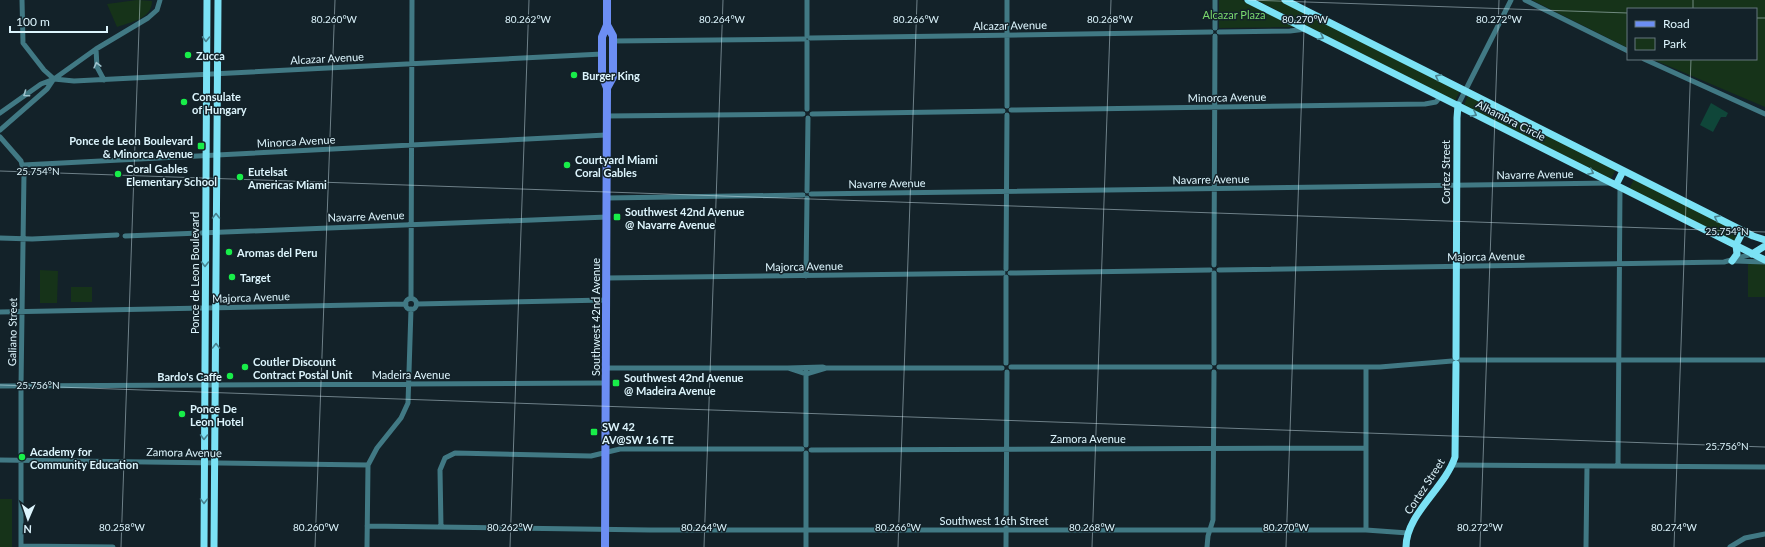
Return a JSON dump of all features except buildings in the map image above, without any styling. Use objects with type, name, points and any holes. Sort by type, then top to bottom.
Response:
[{"type":"main road","name":"Southwest 42nd Avenue","points":[[605,547],[607,88],[602,76],[602,37],[607,26],[607,0]]},
{"type":"main road","name":"Southwest 42nd Avenue","points":[[607,26],[613,36],[613,77],[607,88]]},
{"type":"main road","points":[[602,54],[608,62],[608,74],[613,77]]},
{"type":"street","points":[[22,0],[23,42],[44,70],[54,79]]},
{"type":"street","points":[[0,113],[41,84],[54,79],[96,49],[148,18],[157,10],[160,0]]},
{"type":"street","name":"Ponce de Leon Boulevard","points":[[204,547],[206,0]]},
{"type":"street","name":"Ponce de Leon Boulevard","points":[[214,547],[218,0]]},
{"type":"street","points":[[411,298],[412,0]]},
{"type":"street","points":[[806,276],[810,116],[807,109],[807,0]]},
{"type":"street","points":[[1002,368],[1006,363],[1007,191],[1005,113],[1009,108],[1007,0]]},
{"type":"street","points":[[1006,363],[1011,367],[1210,367],[1214,363],[1215,0]]},
{"type":"street","name":"Alhambra Circle","points":[[1248,0],[1752,254],[1765,254]]},
{"type":"street","name":"Alhambra Circle","points":[[1285,0],[1623,171],[1743,231],[1765,240]]},
{"type":"street","name":"Cortez Street","points":[[1406,547],[1408,532],[1452,465],[1456,452],[1456,185],[1458,105],[1511,0]]},
{"type":"street","points":[[1525,0],[1627,51]]},
{"type":"street","name":"Alcazar Avenue","points":[[613,42],[1290,31],[1306,29]]},
{"type":"street","points":[[96,49],[97,67],[104,80]]},
{"type":"street","name":"Alcazar Avenue","points":[[54,79],[72,81],[104,80],[602,54]]},
{"type":"street","points":[[1646,60],[1765,114]]},
{"type":"street","points":[[0,130],[47,89],[54,79]]},
{"type":"street","name":"Minorca Avenue","points":[[1009,108],[1425,104],[1436,102],[1440,97]]},
{"type":"street","points":[[803,114],[804,110],[807,109]]},
{"type":"street","points":[[606,116],[803,114],[810,116],[1005,113]]},
{"type":"street","name":"Minorca Avenue","points":[[23,165],[606,135]]},
{"type":"street","points":[[0,137],[19,157],[23,165]]},
{"type":"street","name":"Galiano Street","points":[[21,547],[23,165]]},
{"type":"street","points":[[1618,466],[1618,263],[1616,185],[1623,171]]},
{"type":"street","name":"Navarre Avenue","points":[[606,198],[1456,185],[1616,185]]},
{"type":"street","name":"Navarre Avenue","points":[[125,236],[606,217]]},
{"type":"street","points":[[1732,261],[1737,254],[1736,245],[1743,231]]},
{"type":"street","points":[[0,238],[22,239],[117,235]]},
{"type":"street","points":[[1752,254],[1765,246]]},
{"type":"street","points":[[1752,254],[1765,261]]},
{"type":"street","name":"Majorca Avenue","points":[[606,278],[1214,271],[1732,261],[1752,254]]},
{"type":"street","points":[[1732,261],[1765,261]]},
{"type":"street","points":[[411,298],[416,300],[417,304]]},
{"type":"street","points":[[367,547],[368,465],[377,448],[404,413],[408,403],[410,384],[411,309],[406,304],[407,300],[411,298]]},
{"type":"street","points":[[411,309],[416,307],[417,304],[606,300]]},
{"type":"street","name":"Majorca Avenue","points":[[0,312],[406,304]]},
{"type":"street","points":[[1214,363],[1219,367],[1366,367],[1456,361],[1765,360]]},
{"type":"street","points":[[1006,547],[1007,372],[1011,367]]},
{"type":"street","points":[[1207,547],[1213,520],[1214,372],[1210,367]]},
{"type":"street","points":[[1214,372],[1219,367]]},
{"type":"street","points":[[1366,367],[1366,530]]},
{"type":"street","points":[[605,368],[788,368],[806,371],[826,368],[1002,368],[1007,372]]},
{"type":"street","points":[[806,371],[806,445],[810,450],[806,453]]},
{"type":"street","name":"Madeira Avenue","points":[[0,386],[606,383]]},
{"type":"street","points":[[441,527],[440,470],[445,458],[458,453],[591,456],[620,449],[802,449],[806,445]]},
{"type":"street","name":"Zamora Avenue","points":[[810,450],[1366,448]]},
{"type":"street","points":[[802,449],[806,453],[806,547]]},
{"type":"street","name":"Zamora Avenue","points":[[0,460],[368,465]]},
{"type":"street","points":[[1452,465],[1765,466]]},
{"type":"street","points":[[1586,547],[1587,466]]},
{"type":"street","name":"Southwest 16th Street","points":[[367,526],[605,530],[1366,530],[1408,532]]},
{"type":"street","points":[[1730,547],[1745,538],[1765,534]]},
{"type":"street","points":[[21,547],[113,547]]},
{"type":"green space","points":[[137,0],[152,1],[148,12],[140,19],[117,27],[107,4]]},
{"type":"green space","name":"Alcazar Plaza","points":[[1219,0],[1242,0],[1297,27],[1219,28]]},
{"type":"green space","points":[[1257,0],[1279,0],[1460,91],[1455,101]]},
{"type":"green space","points":[[1532,0],[1765,0],[1765,107],[1654,60],[1757,60],[1757,8],[1627,8],[1627,48]]},
{"type":"green space","points":[[1468,95],[1616,169],[1611,179],[1464,105]]},
{"type":"green space","points":[[1634,179],[1739,232],[1734,242],[1629,189]]},
{"type":"green space","points":[[1748,264],[1765,264],[1765,297],[1748,297]]},
{"type":"green space","points":[[40,270],[58,271],[57,303],[40,303]]},
{"type":"green space","points":[[71,287],[92,287],[92,302],[71,302]]},
{"type":"green space","points":[[0,499],[12,499],[12,547],[0,547]]},
{"type":"shaded area","points":[[1711,103],[1728,113],[1726,117],[1721,117],[1713,132],[1700,125]]},
{"type":"place","name":"Zucca","points":[[188,55]]},
{"type":"place","name":"Burger King","points":[[574,75]]},
{"type":"place","name":"Consulate of Hungary","points":[[184,102]]},
{"type":"place","name":"Ponce de Leon Boulevard & Minorca Avenue","points":[[201,146]]},
{"type":"place","name":"Courtyard Miami Coral Gables","points":[[567,165]]},
{"type":"place","name":"Coral Gables Elementary School","points":[[118,174]]},
{"type":"place","name":"Eutelsat Americas Miami","points":[[240,177]]},
{"type":"place","name":"Southwest 42nd Avenue @ Navarre Avenue","points":[[617,217]]},
{"type":"place","name":"Aromas del Peru","points":[[229,252]]},
{"type":"place","name":"Target","points":[[232,277]]},
{"type":"place","name":"Coutler Discount Contract Postal Unit","points":[[245,367]]},
{"type":"place","name":"Bardo's Caffe","points":[[230,376]]},
{"type":"place","name":"Southwest 42nd Avenue @ Madeira Avenue","points":[[616,383]]},
{"type":"place","name":"Ponce De Leon Hotel","points":[[182,414]]},
{"type":"place","name":"SW 42 AV@SW 16 TE","points":[[594,432]]},
{"type":"place","name":"Academy for Community Education","points":[[22,457]]}]
